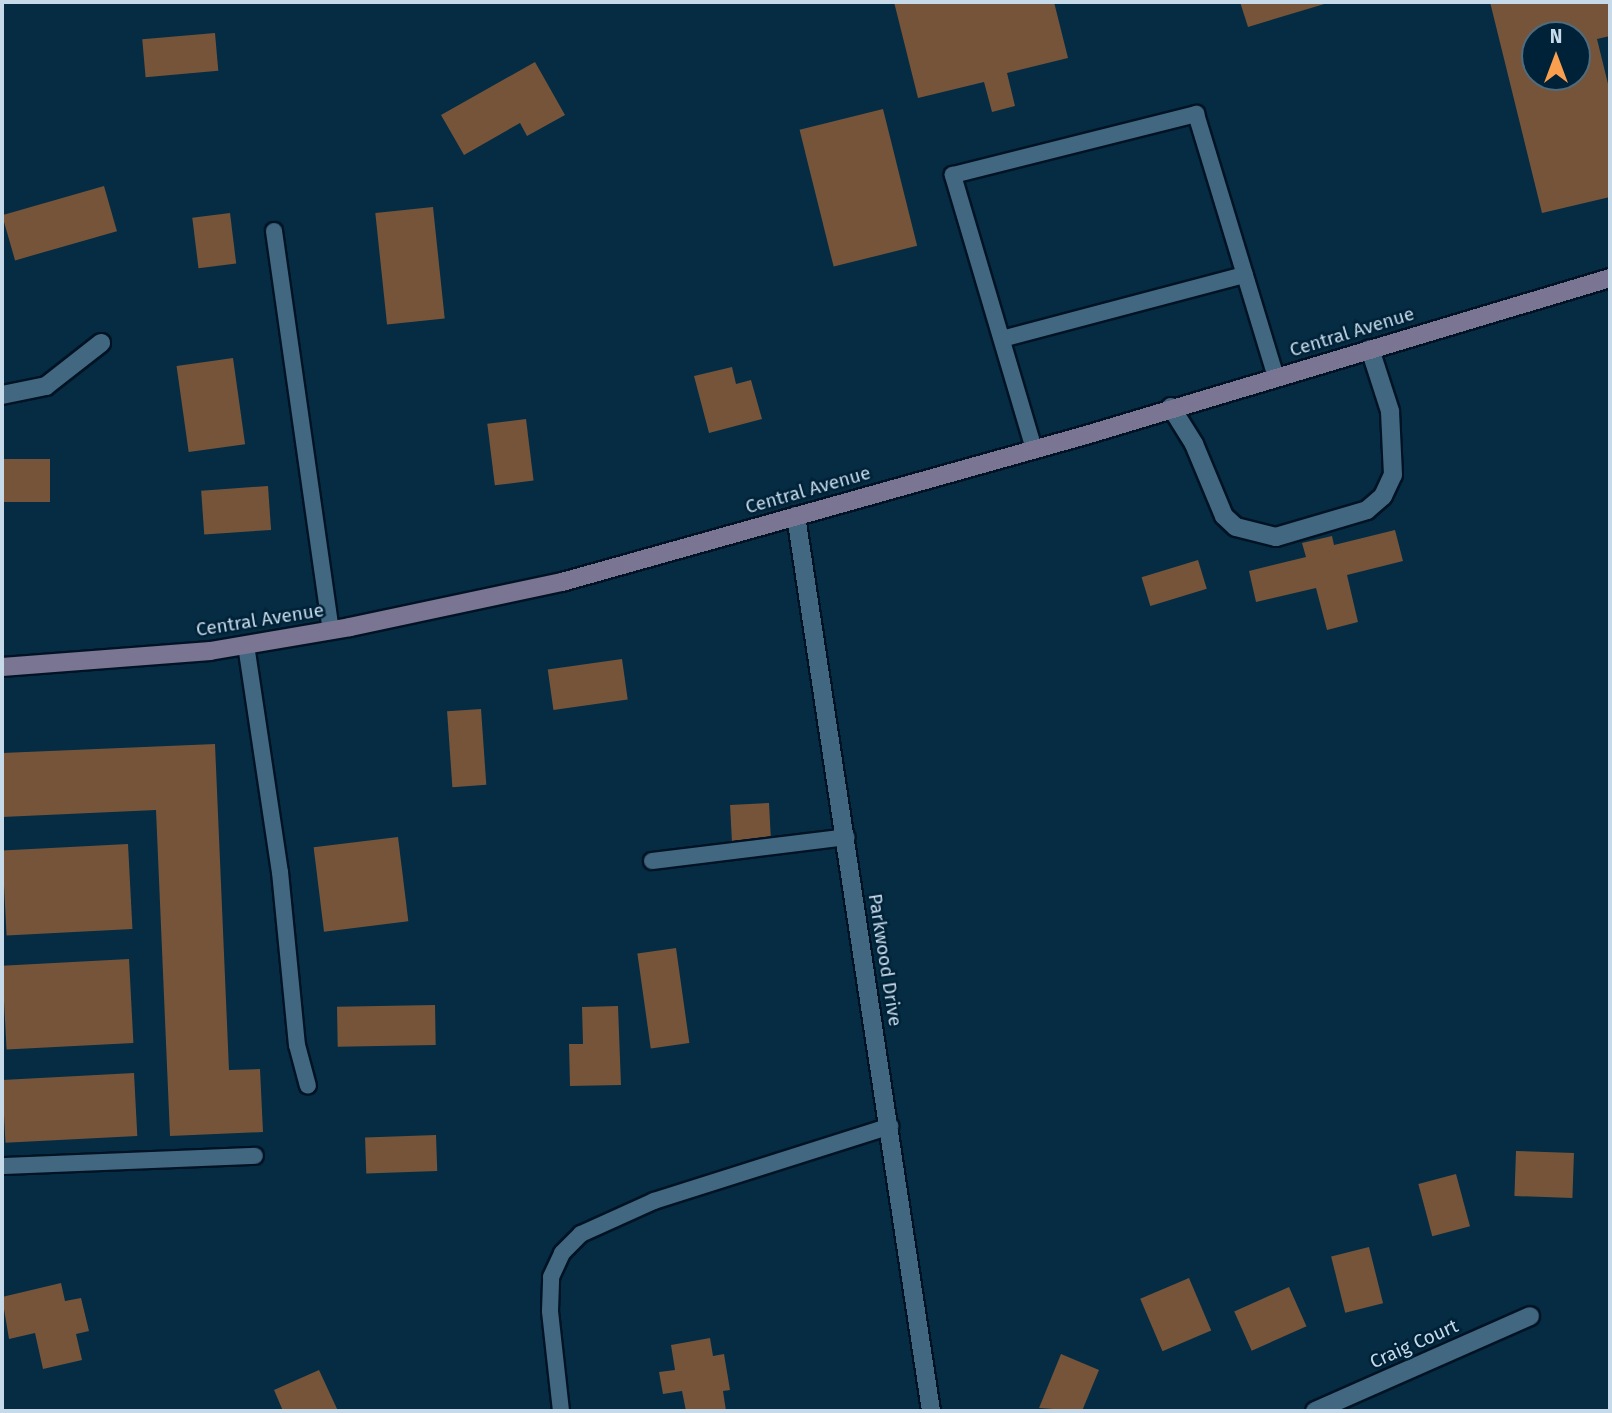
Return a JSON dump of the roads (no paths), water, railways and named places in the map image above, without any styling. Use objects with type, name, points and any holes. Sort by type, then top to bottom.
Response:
[{"type":"street","name":"Central Avenue","points":[[2,667],[246,645],[331,631],[562,582],[1034,449],[1610,278]]},
{"type":"street","points":[[2,394],[46,386],[101,343]]},
{"type":"street","points":[[1171,407],[1194,444],[1224,516],[1236,527],[1276,537],[1367,510],[1383,496],[1393,475],[1390,411],[1370,349]]},
{"type":"street","name":"Parkwood Drive","points":[[796,516],[847,837],[932,1411]]},
{"type":"street","name":"Craig Court","points":[[1315,1411],[1530,1316]]},
{"type":"lane","points":[[1034,449],[953,175],[1196,114],[1276,377]]},
{"type":"lane","points":[[274,231],[331,631]]},
{"type":"lane","points":[[1002,339],[1245,275]]},
{"type":"lane","points":[[246,645],[280,872],[297,1045],[308,1086]]},
{"type":"lane","points":[[652,861],[847,837]]},
{"type":"lane","points":[[561,1411],[550,1311],[551,1277],[562,1253],[581,1234],[654,1202],[890,1126]]},
{"type":"lane","points":[[2,1166],[255,1156]]}]
